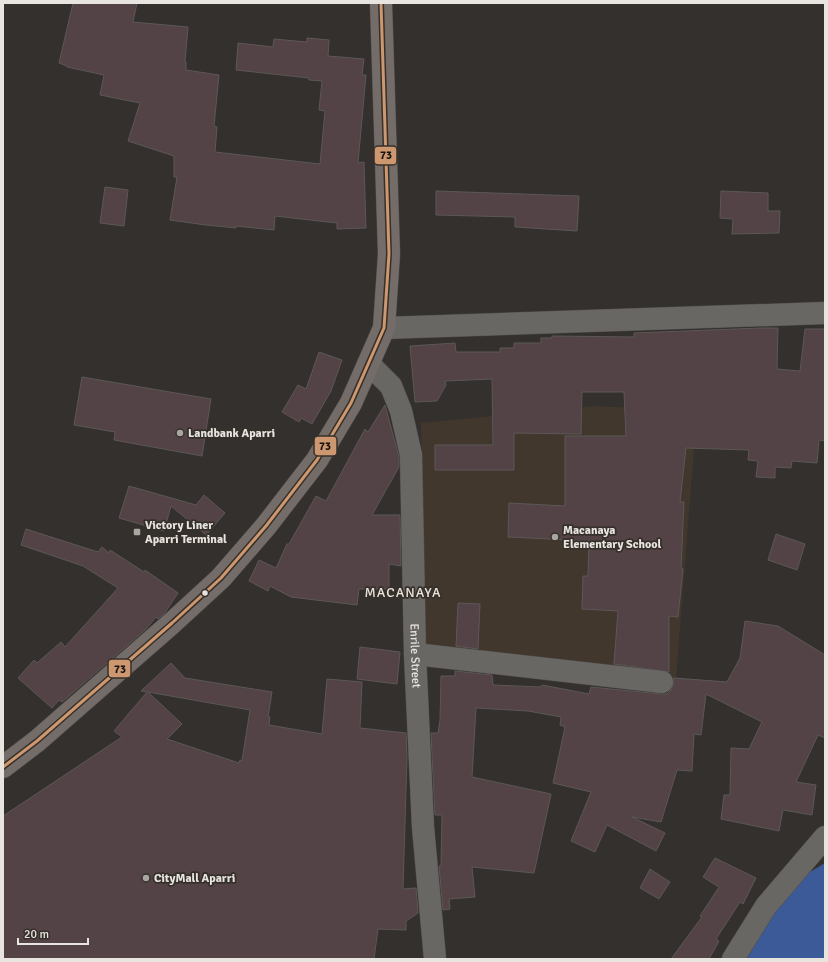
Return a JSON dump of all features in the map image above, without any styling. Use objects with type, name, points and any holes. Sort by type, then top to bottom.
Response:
[{"type":"main road","points":[[3,767],[49,731],[221,578],[266,526],[317,460],[351,403],[384,328],[389,254],[381,3]]},
{"type":"street","points":[[384,328],[825,313]]},
{"type":"street","name":"Enrile Street","points":[[369,364],[391,386],[401,412],[411,455],[415,654],[423,827],[435,959]]},
{"type":"street","points":[[415,654],[662,682]]},
{"type":"street","points":[[733,959],[766,906],[825,837]]},
{"type":"shaded area","name":"Macanaya Elementary School","points":[[596,406],[697,411],[676,679],[426,651],[421,423]]},
{"type":"water","points":[[825,863],[825,959],[743,959],[798,879]]},
{"type":"building","points":[[73,3],[137,3],[133,22],[188,27],[185,62],[186,70],[219,75],[214,126],[217,127],[215,152],[320,164],[325,111],[319,110],[322,81],[309,80],[309,78],[236,70],[238,43],[273,47],[274,39],[307,42],[307,38],[329,40],[328,56],[364,59],[362,75],[366,75],[358,163],[364,162],[366,228],[337,229],[337,223],[275,216],[274,230],[236,226],[236,228],[170,220],[177,177],[174,177],[174,156],[128,141],[140,103],[100,95],[104,75],[67,67],[59,63]]},
{"type":"building","points":[[105,187],[128,190],[124,226],[100,223]]},
{"type":"building","points":[[436,191],[579,196],[577,231],[515,227],[515,217],[436,215]]},
{"type":"building","points":[[721,191],[768,193],[768,211],[780,211],[779,233],[732,234],[733,219],[720,218]]},
{"type":"building","points":[[778,328],[777,369],[800,371],[805,329],[825,329],[825,441],[819,440],[817,463],[792,461],[791,468],[775,467],[775,478],[756,477],[758,461],[748,460],[749,450],[686,448],[680,502],[684,502],[681,568],[683,569],[678,617],[669,616],[669,672],[614,664],[618,611],[582,609],[583,576],[588,576],[589,541],[508,537],[509,503],[565,506],[565,436],[626,436],[624,392],[582,392],[581,434],[514,433],[514,470],[435,470],[435,445],[493,445],[492,379],[445,381],[446,385],[437,401],[415,402],[410,346],[455,343],[456,352],[500,352],[500,348],[514,348],[514,343],[541,343],[541,338],[552,338],[552,336],[634,337],[634,333]]},
{"type":"building","points":[[319,352],[342,360],[331,391],[312,424],[301,418],[299,422],[282,412],[298,385],[306,389]]},
{"type":"building","points":[[82,377],[211,399],[202,456],[114,440],[115,432],[74,425]]},
{"type":"building","points":[[385,405],[399,457],[399,467],[372,515],[400,515],[401,566],[389,564],[389,589],[359,589],[357,605],[291,597],[270,586],[268,591],[249,581],[259,560],[276,568],[287,544],[289,544],[316,496],[326,501],[365,429],[368,432]]},
{"type":"building","points":[[129,486],[196,505],[204,495],[225,513],[206,535],[171,506],[164,531],[119,518]]},
{"type":"building","points":[[26,529],[98,552],[102,547],[109,553],[110,550],[144,572],[145,570],[178,593],[164,614],[158,619],[156,617],[145,630],[62,702],[59,700],[52,708],[18,678],[34,660],[37,663],[61,642],[65,647],[118,588],[83,566],[21,545]]},
{"type":"building","points":[[776,534],[805,544],[797,570],[768,560]]},
{"type":"building","points":[[458,603],[480,604],[478,649],[456,646]]},
{"type":"building","points":[[745,621],[778,626],[825,655],[825,738],[818,735],[796,782],[816,785],[812,815],[783,810],[779,831],[721,819],[724,795],[730,795],[731,748],[749,749],[762,722],[706,694],[701,735],[694,734],[692,771],[677,770],[661,822],[632,817],[665,833],[656,851],[607,825],[595,852],[571,841],[591,792],[553,783],[565,727],[560,725],[561,717],[528,711],[476,708],[472,777],[551,794],[534,873],[472,867],[475,897],[449,899],[450,909],[443,910],[439,866],[441,866],[442,815],[435,815],[431,733],[438,733],[440,720],[441,676],[455,676],[455,671],[492,675],[493,685],[541,687],[542,685],[589,694],[591,687],[667,694],[672,689],[674,678],[727,682],[740,658]]},
{"type":"building","points":[[360,647],[400,652],[397,684],[357,679]]},
{"type":"building","points":[[171,663],[185,678],[272,692],[268,717],[270,717],[269,725],[322,734],[327,679],[362,682],[360,728],[406,733],[407,757],[403,889],[416,888],[418,913],[406,921],[406,930],[378,929],[374,959],[3,959],[3,816],[122,737],[114,731],[147,692],[141,691]],"holes":[[[148,692],[250,710],[242,761],[240,760],[239,763],[167,739],[182,724]]]},
{"type":"building","points":[[715,858],[756,878],[743,904],[740,902],[716,939],[719,941],[709,959],[671,959],[702,917],[700,916],[719,887],[703,877]]},
{"type":"building","points":[[650,869],[670,882],[659,899],[640,888]]},
{"type":"transit line","name":"73","points":[[3,767],[37,741],[221,578],[266,526],[317,460],[351,403],[384,328],[389,254],[381,3]]},
{"type":"place","name":"Landbank Aparri","points":[[180,433]]},
{"type":"place","name":"Victory Liner Aparri Terminal","points":[[137,532]]},
{"type":"place","name":"Macanaya Elementary School","points":[[555,537]]},
{"type":"place","name":"CityMall Aparri","points":[[146,878]]},
{"type":"district","name":"MACANAYA","points":[[403,592]]}]
